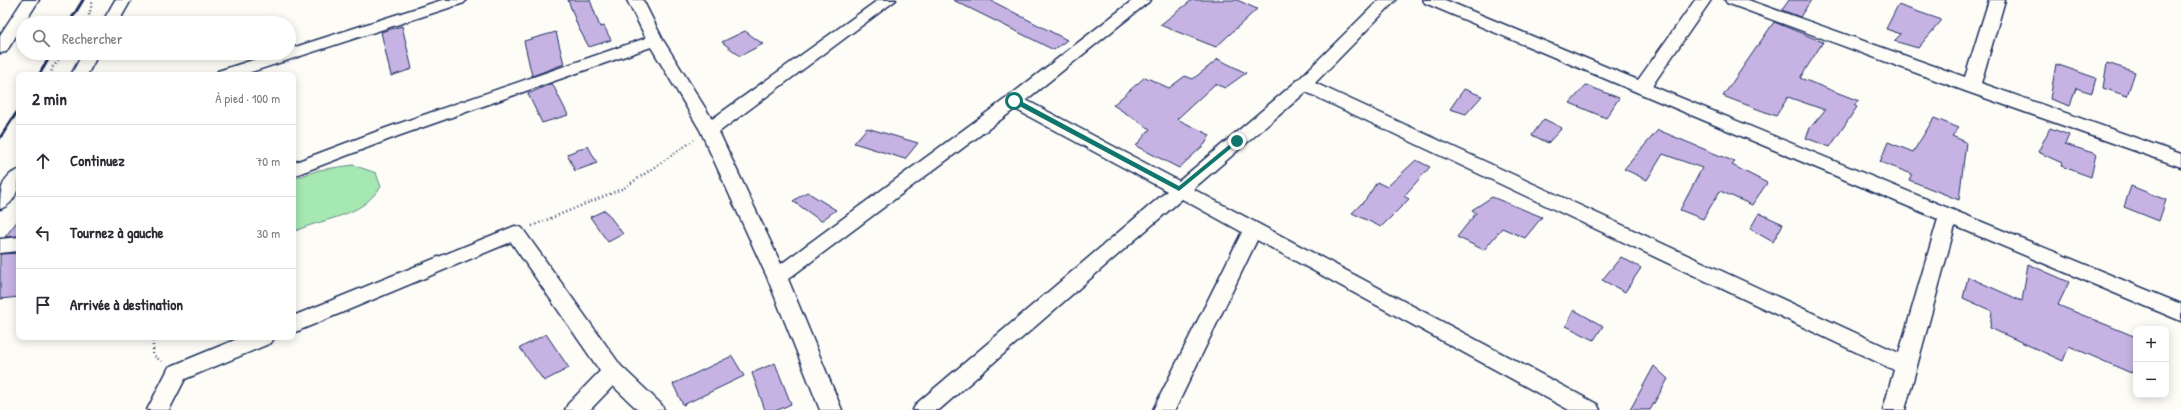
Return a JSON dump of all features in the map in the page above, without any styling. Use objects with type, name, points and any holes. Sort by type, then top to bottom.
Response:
[{"type":"street","points":[[21,16],[32,0]]},
{"type":"street","points":[[114,16],[124,0]]},
{"type":"street","points":[[296,52],[458,0]]},
{"type":"street","points":[[635,0],[655,40],[709,130],[777,277],[831,410]]},
{"type":"street","points":[[709,130],[888,0]]},
{"type":"street","points":[[777,277],[1014,101],[1143,0]]},
{"type":"street","points":[[924,410],[1078,280],[1179,189],[1304,84],[1388,0]]},
{"type":"street","points":[[1431,0],[2181,313]]},
{"type":"street","points":[[1642,87],[1703,0]]},
{"type":"street","points":[[1733,0],[1971,87],[2181,161]]},
{"type":"street","points":[[1971,87],[1996,0]]},
{"type":"street","points":[[0,48],[16,24]]},
{"type":"street","points":[[296,169],[392,132],[655,40]]},
{"type":"street","points":[[81,72],[87,60]]},
{"type":"street","points":[[233,72],[271,60]]},
{"type":"street","points":[[1304,84],[1906,366]]},
{"type":"street","points":[[1014,101],[1589,410]]},
{"type":"street","points":[[0,202],[16,180]]},
{"type":"street","points":[[1894,410],[1948,217]]},
{"type":"street","points":[[1164,410],[1253,229]]},
{"type":"street","points":[[296,324],[515,234],[613,372],[653,410]]},
{"type":"street","points":[[0,246],[16,244]]},
{"type":"street","points":[[158,410],[177,373],[257,340]]},
{"type":"street","points":[[576,410],[613,372]]},
{"type":"path","points":[[90,16],[93,0]]},
{"type":"path","points":[[51,72],[53,66],[58,60]]},
{"type":"path","points":[[515,234],[624,188],[709,130]]},
{"type":"path","points":[[153,340],[153,355],[177,373]]},
{"type":"green space","points":[[353,165],[376,173],[381,187],[366,203],[355,210],[296,231],[296,178],[319,170]]},
{"type":"building","points":[[568,0],[590,0],[600,27],[604,26],[611,40],[589,47],[578,27]]},
{"type":"building","points":[[953,0],[990,0],[1067,40],[1054,50]]},
{"type":"building","points":[[1192,0],[1237,0],[1257,9],[1216,47],[1160,25]]},
{"type":"building","points":[[1789,0],[1811,0],[1800,17],[1782,10]]},
{"type":"building","points":[[1898,5],[1942,20],[1918,48],[1894,41],[1901,34],[1886,29]]},
{"type":"building","points":[[1774,22],[1823,42],[1800,78],[1859,101],[1854,105],[1857,107],[1830,147],[1806,138],[1810,128],[1825,110],[1788,97],[1776,116],[1723,96]]},
{"type":"building","points":[[402,26],[412,69],[391,76],[381,32]]},
{"type":"building","points":[[745,31],[763,44],[740,56],[722,42]]},
{"type":"building","points":[[556,32],[564,64],[532,76],[524,41]]},
{"type":"building","points":[[1218,59],[1246,73],[1225,88],[1215,84],[1177,119],[1210,135],[1205,144],[1179,168],[1136,146],[1150,129],[1113,105],[1145,77],[1169,88],[1185,76],[1193,79]]},
{"type":"building","points":[[2107,63],[2135,72],[2127,96],[2103,88]]},
{"type":"building","points":[[2056,64],[2096,78],[2092,93],[2076,88],[2070,106],[2050,99]]},
{"type":"building","points":[[552,83],[568,115],[542,123],[528,94]]},
{"type":"building","points":[[1586,85],[1619,98],[1606,118],[1570,103]]},
{"type":"building","points":[[1464,89],[1482,96],[1466,114],[1450,109]]},
{"type":"building","points":[[1934,118],[1959,128],[1952,136],[1966,142],[1959,200],[1909,180],[1912,174],[1880,162],[1888,142],[1913,152]]},
{"type":"building","points":[[1544,119],[1562,128],[1548,143],[1532,135]]},
{"type":"building","points":[[867,128],[918,143],[905,159],[854,143]]},
{"type":"building","points":[[2050,128],[2069,135],[2065,144],[2096,154],[2091,177],[2061,166],[2062,163],[2038,152]]},
{"type":"building","points":[[1658,130],[1735,162],[1732,165],[1767,183],[1752,205],[1720,191],[1703,219],[1680,210],[1702,168],[1663,154],[1647,180],[1624,169]]},
{"type":"building","points":[[588,146],[597,163],[575,171],[567,154]]},
{"type":"building","points":[[1416,160],[1430,167],[1404,196],[1409,199],[1381,227],[1352,213],[1366,199],[1377,182],[1387,187]]},
{"type":"building","points":[[2131,186],[2166,200],[2159,221],[2124,207]]},
{"type":"building","points":[[807,192],[836,210],[821,221],[793,201]]},
{"type":"building","points":[[1492,197],[1542,217],[1525,238],[1502,228],[1484,250],[1457,237],[1476,213],[1472,210]]},
{"type":"building","points":[[605,210],[623,234],[608,242],[590,217]]},
{"type":"building","points":[[1759,213],[1783,224],[1773,242],[1750,229]]},
{"type":"building","points":[[16,223],[16,236],[5,237]]},
{"type":"building","points":[[16,253],[16,297],[0,299],[0,254]]},
{"type":"building","points":[[1621,257],[1641,268],[1625,292],[1602,280]]},
{"type":"building","points":[[2028,264],[2069,282],[2058,305],[2133,336],[2133,369],[2131,373],[2069,346],[2063,361],[1990,328],[1992,311],[1963,298],[1968,277],[2022,301]]},
{"type":"building","points":[[1574,310],[1603,326],[1594,340],[1566,326]]},
{"type":"building","points":[[546,334],[569,368],[544,381],[520,348]]},
{"type":"building","points":[[732,356],[744,376],[683,405],[673,384]]},
{"type":"building","points":[[775,363],[791,404],[778,410],[765,410],[752,373]]},
{"type":"building","points":[[1654,366],[1668,379],[1650,410],[1630,410]]},
{"type":"railway","points":[[73,16],[83,0]]},
{"type":"railway","points":[[41,72],[48,60]]},
{"type":"railway","points":[[0,138],[16,114]]},
{"type":"route","points":[[1014,101],[1179,189],[1237,141]]}]
